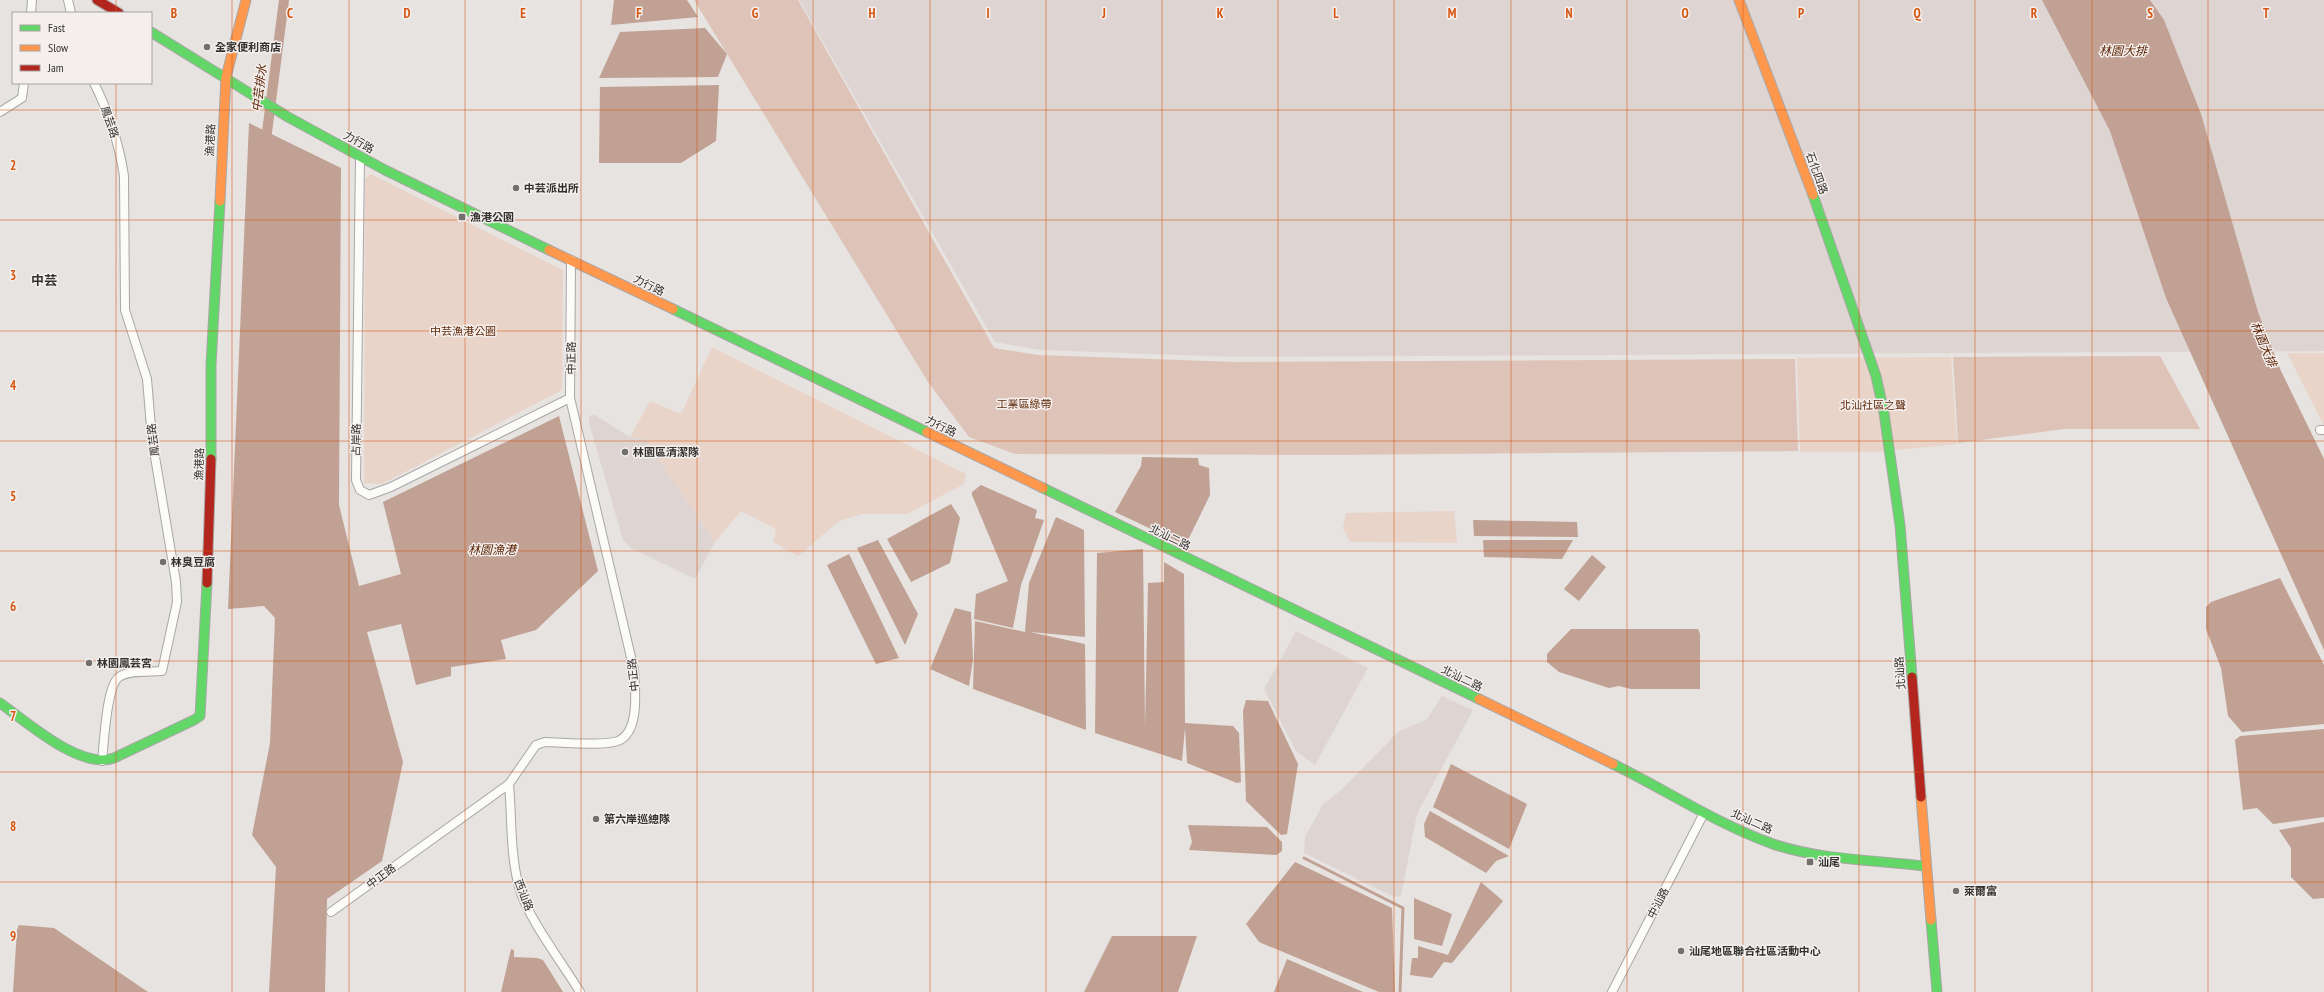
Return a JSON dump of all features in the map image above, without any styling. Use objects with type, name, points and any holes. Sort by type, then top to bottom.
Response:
[{"type":"street","points":[[31,12],[32,0]]},
{"type":"street","points":[[68,0],[71,12]]},
{"type":"street","points":[[97,0],[117,12]]},
{"type":"street","name":"漁港路","points":[[102,761],[148,740],[185,727],[200,716],[207,588],[212,438],[211,365],[220,217],[226,77],[246,0]]},
{"type":"street","name":"石化四路","points":[[1739,0],[1800,160],[1868,355]]},
{"type":"street","name":"力行路","points":[[152,33],[226,77],[288,117],[360,156],[1002,469]]},
{"type":"street","points":[[0,112],[22,98],[24,84]]},
{"type":"street","name":"鳳芸路","points":[[94,84],[110,119],[121,156],[124,176],[125,310],[148,379],[152,439],[176,582],[177,602],[162,671],[126,674],[118,678],[114,684],[107,711],[102,761]]},
{"type":"street","name":"占岸路","points":[[360,156],[356,480],[360,490],[369,495],[391,486],[570,398]]},
{"type":"street","name":"中正路","points":[[331,912],[510,784],[536,745],[546,742],[608,743],[620,740],[630,728],[635,711],[634,670],[628,637],[570,398],[571,260]]},
{"type":"street","name":"北汕路","points":[[1868,355],[1885,410],[1894,468],[1906,588],[1924,866],[1937,992]]},
{"type":"street","name":"北汕二路","points":[[1002,469],[1623,769],[1704,813],[1774,844],[1796,850],[1924,866]]},
{"type":"street","points":[[0,703],[47,738],[88,758],[102,761]]},
{"type":"street","name":"西汕路","points":[[510,784],[515,868],[519,888],[527,906],[580,992]]},
{"type":"street","name":"中汕路","points":[[1612,992],[1704,813]]},
{"type":"shaded area","points":[[799,0],[2324,0],[2324,351],[1236,357],[1040,350],[995,342]]},
{"type":"shaded area","points":[[595,415],[630,437],[645,439],[715,542],[695,579],[631,548],[623,540],[589,423],[589,416]]},
{"type":"shaded area","points":[[1296,631],[1368,668],[1315,765],[1296,751],[1264,689]]},
{"type":"shaded area","points":[[1442,696],[1473,710],[1417,814],[1401,896],[1394,897],[1304,853],[1305,837],[1323,804],[1340,791],[1398,732],[1427,719]]},
{"type":"green space","name":"工業區綠帶","points":[[694,0],[798,0],[994,348],[1038,355],[1236,362],[1795,359],[1798,451],[1328,455],[1015,454],[969,437],[928,382]]},
{"type":"green space","name":"中芸漁港公園","points":[[371,174],[563,270],[562,390],[382,484],[364,483],[365,179]]},
{"type":"green space","points":[[712,347],[966,474],[964,484],[907,514],[862,514],[839,521],[798,556],[773,542],[776,529],[741,511],[715,542],[645,439],[630,437],[650,401],[681,414]]},
{"type":"green space","points":[[2287,353],[2324,353],[2324,426]]},
{"type":"green space","points":[[2160,356],[2200,429],[2064,429],[1958,443],[1953,357]]},
{"type":"green space","name":"北汕社區之聲","points":[[1951,357],[1957,444],[1875,452],[1800,452],[1797,358]]},
{"type":"green space","points":[[1454,511],[1457,543],[1350,542],[1343,528],[1346,513]]},
{"type":"water","points":[[614,0],[687,0],[698,17],[611,25]]},
{"type":"water","name":"林園大排","points":[[2042,0],[2150,0],[2164,20],[2201,114],[2258,312],[2281,371],[2324,459],[2324,650],[2166,298],[2110,131]]},
{"type":"water","points":[[705,28],[727,54],[718,77],[599,78],[620,32]]},
{"type":"water","points":[[719,85],[716,141],[681,163],[599,163],[600,87]]},
{"type":"water","name":"林園漁港","points":[[249,123],[341,168],[339,505],[359,586],[401,574],[383,502],[559,416],[598,571],[536,630],[501,640],[506,659],[451,667],[451,676],[416,685],[401,624],[367,632],[403,762],[382,861],[327,899],[325,992],[269,992],[276,867],[252,835],[270,743],[275,618],[264,606],[228,609]]},
{"type":"water","points":[[1142,457],[1198,458],[1199,465],[1209,468],[1210,495],[1188,540],[1181,543],[1115,512],[1141,466]]},
{"type":"water","points":[[981,485],[1037,510],[1035,518],[1044,520],[1021,585],[1013,628],[974,619],[976,594],[1008,581],[972,495],[972,492]]},
{"type":"water","points":[[951,504],[960,518],[950,563],[911,582],[887,539]]},
{"type":"water","points":[[1056,517],[1084,530],[1085,637],[1030,632],[1085,644],[1086,730],[973,689],[975,621],[1025,632],[1029,583]]},
{"type":"water","points":[[1473,520],[1577,522],[1578,537],[1474,536]]},
{"type":"water","points":[[878,540],[918,614],[905,645],[857,548]]},
{"type":"water","points":[[1483,540],[1573,540],[1562,559],[1484,557]]},
{"type":"water","points":[[1143,549],[1145,728],[1148,583],[1164,582],[1164,562],[1184,574],[1185,723],[1233,726],[1239,733],[1241,782],[1237,783],[1187,763],[1185,728],[1182,761],[1095,733],[1097,553]]},
{"type":"water","points":[[849,554],[899,658],[876,664],[827,565]]},
{"type":"water","points":[[1592,555],[1606,567],[1579,601],[1564,589]]},
{"type":"water","points":[[2280,578],[2324,665],[2324,724],[2242,732],[2228,716],[2221,668],[2206,629],[2206,607],[2211,602]]},
{"type":"water","points":[[955,608],[971,612],[973,659],[969,686],[930,669]]},
{"type":"water","points":[[1571,629],[1698,629],[1700,634],[1700,689],[1631,689],[1619,686],[1609,688],[1559,672],[1547,662],[1547,654]]},
{"type":"water","points":[[1246,700],[1268,701],[1298,764],[1287,834],[1281,835],[1246,801],[1243,711]]},
{"type":"water","points":[[2324,729],[2324,817],[2273,824],[2257,808],[2243,810],[2235,740],[2240,736]]},
{"type":"water","points":[[1451,764],[1527,804],[1509,849],[1433,807]]},
{"type":"water","points":[[1430,811],[1509,856],[1496,861],[1486,873],[1425,837],[1424,824]]},
{"type":"water","points":[[2324,822],[2324,898],[2313,899],[2291,877],[2291,848],[2279,830]]},
{"type":"water","points":[[1188,825],[1267,827],[1282,842],[1282,851],[1276,855],[1189,850],[1192,842]]},
{"type":"water","points":[[1295,862],[1392,908],[1395,992],[1379,992],[1259,942],[1246,924]]},
{"type":"water","points":[[1481,882],[1503,901],[1452,963],[1444,962],[1432,978],[1410,975],[1412,958],[1418,958],[1418,946],[1448,955]]},
{"type":"water","points":[[1414,898],[1452,914],[1442,946],[1414,939]]},
{"type":"water","points":[[19,925],[54,928],[148,992],[13,992],[17,930]]},
{"type":"water","points":[[1112,936],[1197,936],[1178,992],[1084,992]]},
{"type":"water","points":[[511,949],[514,950],[514,957],[537,958],[543,960],[563,992],[501,992]]},
{"type":"water","points":[[1287,959],[1363,992],[1274,992]]},
{"type":"waterway","name":"中芸排水","points":[[267,132],[284,0]]},
{"type":"waterway","points":[[1304,858],[1403,908],[1400,992]]},
{"type":"traffic: fast","points":[[152,33],[288,117],[385,170],[549,250]]},
{"type":"traffic: fast","points":[[1813,195],[1876,376],[1884,413],[1900,525],[1912,677]]},
{"type":"traffic: fast","points":[[211,459],[211,365],[220,201]]},
{"type":"traffic: fast","points":[[673,309],[927,432]]},
{"type":"traffic: fast","points":[[1043,488],[1479,699]]},
{"type":"traffic: fast","points":[[0,703],[54,742],[70,751],[100,760],[114,758],[194,720],[200,716],[207,583]]},
{"type":"traffic: fast","points":[[1613,764],[1712,817],[1773,844],[1810,853],[1848,859],[1924,866]]},
{"type":"traffic: fast","points":[[1931,920],[1937,992]]},
{"type":"traffic: slow","points":[[220,201],[226,77],[246,0]]},
{"type":"traffic: slow","points":[[1739,0],[1813,195]]},
{"type":"traffic: slow","points":[[549,250],[673,309]]},
{"type":"traffic: slow","points":[[927,432],[1043,488]]},
{"type":"traffic: slow","points":[[1479,699],[1613,764]]},
{"type":"traffic: slow","points":[[1921,797],[1931,920]]},
{"type":"traffic: jam","points":[[97,0],[117,12]]},
{"type":"traffic: jam","points":[[207,583],[211,459]]},
{"type":"traffic: jam","points":[[1912,677],[1921,797]]},
{"type":"place","name":"全家便利商店","points":[[207,47]]},
{"type":"place","name":"中芸派出所","points":[[516,188]]},
{"type":"place","name":"漁港公園","points":[[462,217]]},
{"type":"place","name":"林園區清潔隊","points":[[625,452]]},
{"type":"place","name":"林臭豆腐","points":[[163,562]]},
{"type":"place","name":"林園鳳芸宮","points":[[89,663]]},
{"type":"place","name":"第六岸巡總隊","points":[[596,819]]},
{"type":"place","name":"汕尾","points":[[1810,862]]},
{"type":"place","name":"萊爾富","points":[[1956,891]]},
{"type":"place","name":"汕尾地區聯合社區活動中心","points":[[1681,951]]},
{"type":"district","name":"中芸","points":[[44,280]]}]
